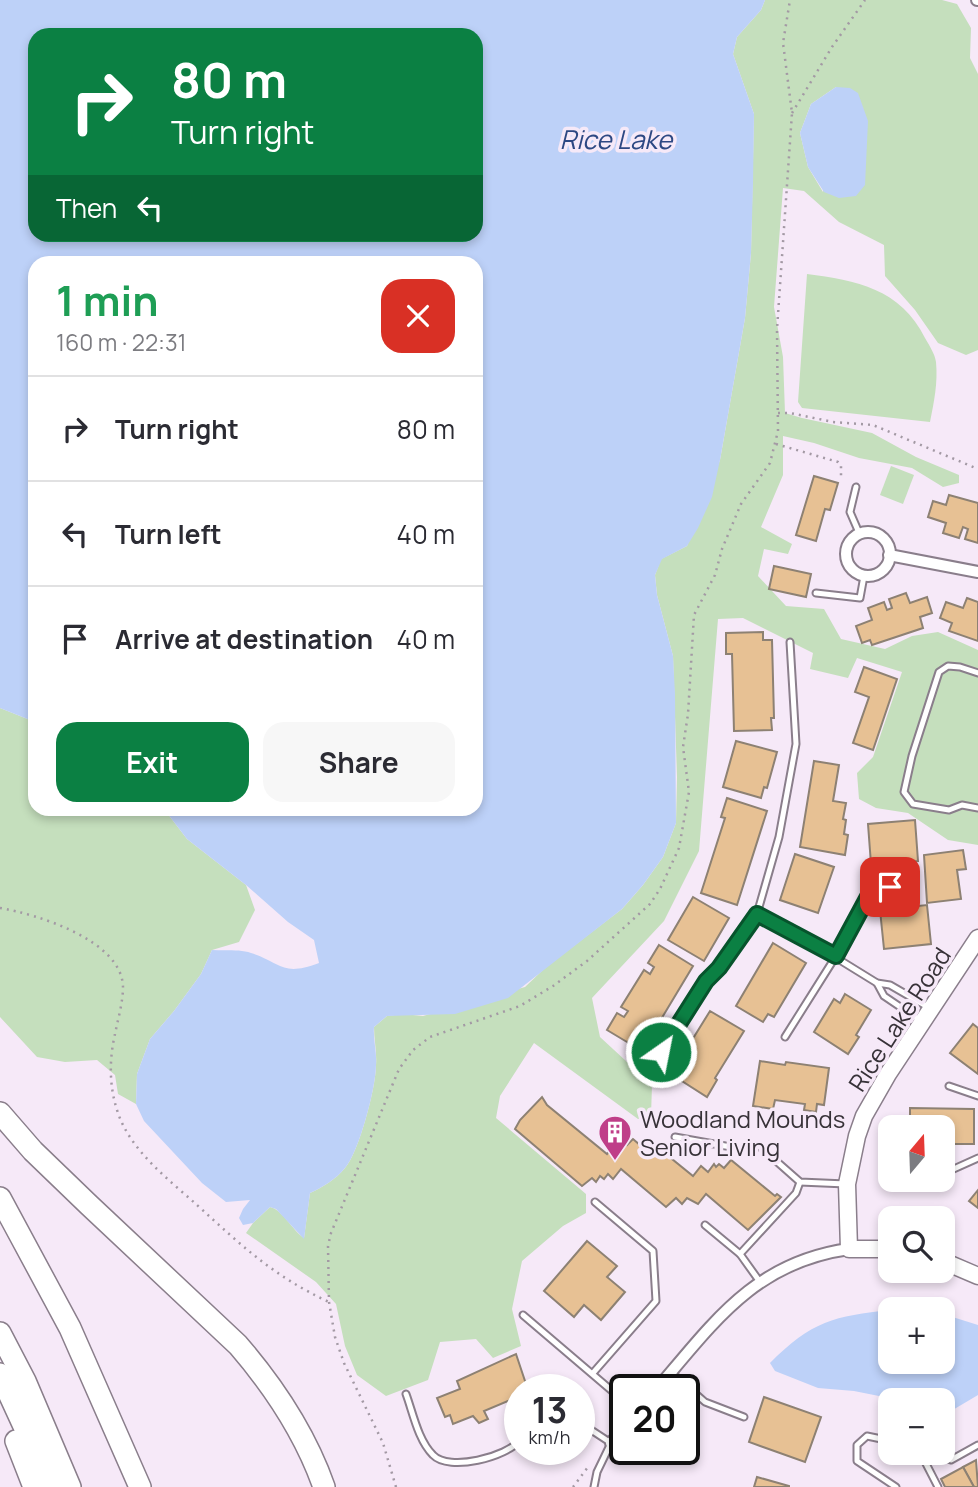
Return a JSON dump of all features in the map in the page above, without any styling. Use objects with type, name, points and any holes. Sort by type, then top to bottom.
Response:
[{"type":"highway","points":[[0,1113],[33,1151],[258,1367],[297,1425],[324,1487]]},
{"type":"highway","points":[[0,1198],[70,1328],[140,1487]]},
{"type":"highway","points":[[0,1333],[25,1381],[70,1487]]},
{"type":"highway","points":[[0,1374],[51,1487]]},
{"type":"highway","points":[[0,1407],[34,1487]]},
{"type":"street","points":[[872,533],[884,541],[890,555],[885,568],[864,576],[850,567],[846,554],[851,540],[860,534],[872,533]]},
{"type":"street","points":[[890,555],[978,572]]},
{"type":"street","name":"Rice Lake Road","points":[[849,1249],[847,1184],[864,1116],[878,1090],[978,938]]},
{"type":"street","points":[[671,1372],[728,1307],[760,1282],[795,1262],[829,1252],[878,1249]]},
{"type":"street","points":[[955,1266],[978,1276]]},
{"type":"lane","points":[[856,487],[850,512],[860,534]]},
{"type":"lane","points":[[816,593],[860,598],[864,576]]},
{"type":"lane","points":[[661,1052],[706,981],[719,968],[757,914],[779,837],[796,744],[790,642]]},
{"type":"lane","points":[[978,673],[948,666],[939,672],[912,756],[904,792],[913,804],[949,810],[962,805],[978,808]]},
{"type":"lane","points":[[785,1037],[836,956],[870,893],[875,888],[905,885]]},
{"type":"lane","points":[[757,914],[836,956],[877,983],[890,985],[927,1016]]},
{"type":"lane","points":[[877,983],[884,996],[927,1016]]},
{"type":"lane","points":[[949,1086],[978,1096]]},
{"type":"lane","points":[[675,1137],[742,1149],[758,1145],[800,1182],[847,1184]]},
{"type":"lane","points":[[956,1168],[978,1158]]},
{"type":"lane","points":[[740,1254],[796,1193],[800,1182]]},
{"type":"lane","points":[[593,1373],[656,1301],[653,1251],[595,1202]]},
{"type":"lane","points":[[705,1225],[740,1254],[760,1282]]},
{"type":"lane","points":[[523,1315],[609,1388]]},
{"type":"lane","points":[[671,1372],[705,1402],[744,1417]]},
{"type":"lane","points":[[406,1394],[426,1446],[435,1458],[450,1462],[481,1460],[504,1451]]},
{"type":"lane","points":[[878,1438],[867,1436],[857,1445],[857,1461],[897,1487]]},
{"type":"lane","points":[[955,1458],[978,1445]]},
{"type":"lane","points":[[594,1487],[597,1472],[609,1447]]},
{"type":"lane","points":[[926,1465],[938,1487]]},
{"type":"path","points":[[396,1487],[383,1443],[338,1346],[329,1302],[328,1245],[331,1233],[404,1059],[430,1037],[520,1006],[587,961],[650,904],[660,889],[682,840],[682,821],[689,792],[683,747],[688,715],[694,615],[715,575],[722,549],[741,504],[769,463],[776,444],[777,329],[792,113],[783,43],[790,0]]},
{"type":"path","points":[[792,113],[832,47],[865,0]]},
{"type":"path","points":[[778,413],[873,425],[978,469]]},
{"type":"path","points":[[776,444],[838,463],[841,465],[841,476]]},
{"type":"path","points":[[0,908],[55,922],[86,939],[110,958],[118,970],[123,988],[112,1050],[111,1079],[118,1112],[129,1135],[164,1175],[251,1255],[289,1281],[329,1302]]},
{"type":"green space","points":[[765,0],[942,0],[957,4],[971,28],[970,58],[978,74],[978,350],[966,355],[938,343],[915,310],[885,276],[884,245],[839,222],[804,191],[783,188],[774,307],[783,357],[785,413],[872,433],[916,457],[959,475],[959,483],[943,487],[912,468],[859,458],[783,436],[783,475],[761,527],[792,544],[788,554],[764,549],[758,576],[786,606],[824,609],[841,639],[885,649],[912,636],[938,632],[978,650],[978,845],[948,840],[908,813],[876,808],[859,799],[857,773],[873,757],[902,672],[857,658],[848,678],[810,669],[813,653],[743,618],[718,619],[699,851],[664,921],[592,998],[600,1037],[652,1085],[651,1116],[638,1119],[534,1043],[500,1096],[496,1118],[586,1194],[586,1213],[563,1226],[522,1261],[512,1309],[521,1346],[493,1358],[476,1339],[440,1342],[428,1380],[386,1396],[357,1375],[345,1346],[336,1304],[316,1282],[246,1233],[270,1207],[279,1212],[304,1238],[310,1193],[329,1183],[345,1168],[361,1134],[375,1075],[374,1027],[387,1016],[423,1016],[525,987],[546,967],[622,909],[663,857],[676,823],[677,777],[673,656],[657,595],[655,575],[661,559],[687,546],[720,460],[745,318],[751,253],[754,114],[733,54],[737,37],[761,10]],"holes":[[[836,87],[823,192],[808,167],[800,133],[811,104]]]},
{"type":"green space","points":[[807,274],[860,284],[875,290],[903,308],[915,321],[936,362],[936,385],[930,422],[802,408],[798,402]]},
{"type":"green space","points":[[891,466],[914,475],[903,504],[880,495]]},
{"type":"green space","points":[[0,708],[28,719],[28,816],[169,816],[187,839],[246,885],[255,910],[239,942],[212,950],[201,974],[150,1039],[137,1074],[136,1104],[118,1094],[115,1075],[97,1060],[65,1062],[37,1057],[0,1017]]},
{"type":"water","name":"Rice Lake","points":[[0,0],[765,0],[761,10],[737,37],[733,54],[754,114],[751,253],[745,318],[720,460],[712,497],[698,528],[687,546],[662,559],[655,575],[657,595],[673,656],[676,823],[663,857],[622,909],[508,998],[455,1014],[387,1016],[374,1027],[375,1075],[361,1134],[345,1168],[329,1183],[310,1193],[304,1239],[276,1209],[270,1207],[253,1223],[243,1225],[239,1218],[250,1200],[226,1202],[202,1183],[144,1121],[136,1104],[137,1074],[150,1039],[201,974],[212,950],[247,952],[289,969],[319,963],[314,940],[187,839],[169,816],[483,816],[483,256],[28,256],[28,719],[0,708]]},
{"type":"water","points":[[836,87],[850,88],[858,93],[868,121],[865,185],[856,196],[839,198],[824,192],[808,167],[800,133],[811,104]]},
{"type":"water","points":[[878,1312],[878,1374],[955,1374],[955,1318],[978,1325],[978,1395],[955,1409],[955,1388],[878,1388],[878,1396],[818,1388],[775,1371],[770,1363],[799,1338],[825,1323]]},
{"type":"building","points":[[814,476],[838,483],[830,510],[825,509],[816,541],[796,535]]},
{"type":"building","points":[[949,495],[978,503],[978,543],[965,539],[968,529],[963,527],[959,538],[943,533],[946,523],[928,517],[933,501],[946,505]]},
{"type":"building","points":[[774,566],[811,574],[806,597],[769,589]]},
{"type":"building","points":[[906,593],[910,603],[927,597],[932,613],[920,617],[923,628],[872,645],[870,640],[862,643],[856,626],[872,620],[868,608],[884,602],[887,610],[892,608],[889,599]]},
{"type":"building","points":[[967,598],[978,602],[978,641],[949,631],[952,623],[940,618],[946,602],[963,608]]},
{"type":"building","points":[[763,632],[763,640],[772,640],[772,730],[734,731],[732,654],[726,654],[726,633]]},
{"type":"building","points":[[864,667],[897,679],[873,750],[853,743],[869,697],[855,692]]},
{"type":"building","points":[[736,741],[777,752],[767,788],[764,787],[761,798],[723,787]]},
{"type":"building","points":[[814,761],[839,765],[833,801],[846,803],[843,819],[846,820],[844,834],[848,835],[845,855],[800,847]]},
{"type":"building","points":[[727,798],[767,811],[737,905],[701,893],[725,818],[721,817]]},
{"type":"building","points":[[915,820],[918,861],[871,864],[868,824]]},
{"type":"building","points":[[963,850],[966,869],[957,870],[961,899],[927,903],[924,855]]},
{"type":"building","points":[[795,854],[834,867],[818,913],[780,900]]},
{"type":"building","points":[[693,897],[729,918],[704,961],[668,940]]},
{"type":"building","points":[[927,905],[931,944],[884,949],[880,910]]},
{"type":"building","points":[[773,943],[806,963],[774,1017],[768,1014],[763,1022],[736,1006]]},
{"type":"building","points":[[659,945],[693,966],[642,1051],[607,1030],[617,1013],[624,1017],[628,1011],[621,1007],[644,970],[650,974],[654,967],[648,963]]},
{"type":"building","points":[[845,994],[871,1010],[848,1054],[814,1032],[834,999],[840,1003]]},
{"type":"building","points":[[710,1011],[744,1031],[715,1078],[717,1080],[707,1097],[674,1076],[679,1068],[676,1066]]},
{"type":"building","points":[[973,1024],[978,1028],[978,1074],[950,1053]]},
{"type":"building","points":[[760,1061],[829,1068],[824,1105],[817,1104],[816,1112],[804,1110],[805,1104],[775,1100],[773,1109],[753,1106]]},
{"type":"building","name":"Woodland Mounds Senior Living","points":[[542,1097],[547,1105],[607,1154],[617,1142],[622,1147],[633,1139],[640,1145],[646,1138],[693,1176],[701,1166],[708,1172],[714,1164],[724,1168],[731,1160],[775,1196],[777,1194],[781,1197],[748,1230],[706,1194],[698,1204],[687,1198],[682,1204],[676,1198],[666,1207],[621,1169],[613,1179],[608,1174],[604,1179],[600,1176],[596,1182],[592,1178],[582,1186],[515,1129]]},
{"type":"building","points":[[910,1108],[974,1109],[974,1144],[956,1144],[956,1115],[910,1115]]},
{"type":"building","points":[[978,1190],[978,1208],[969,1201]]},
{"type":"building","points":[[587,1241],[617,1266],[607,1277],[625,1292],[601,1320],[584,1305],[574,1317],[544,1291]]},
{"type":"building","points":[[516,1354],[523,1374],[504,1374],[504,1403],[484,1411],[488,1419],[479,1423],[473,1416],[453,1424],[450,1415],[445,1417],[437,1398],[460,1389],[457,1381]]},
{"type":"building","points":[[764,1397],[821,1417],[805,1462],[749,1442]]},
{"type":"building","points":[[976,1460],[978,1487],[974,1487],[963,1467]]},
{"type":"building","points":[[963,1467],[974,1487],[945,1487],[941,1479]]},
{"type":"building","points":[[757,1477],[789,1486],[789,1487],[754,1487]]},
{"type":"place","name":"Woodland Mounds Senior Living","points":[[615,1162]]},
{"type":"route","points":[[661,1052],[706,981],[719,968],[757,914],[836,956],[870,893],[875,888],[890,887]]}]
